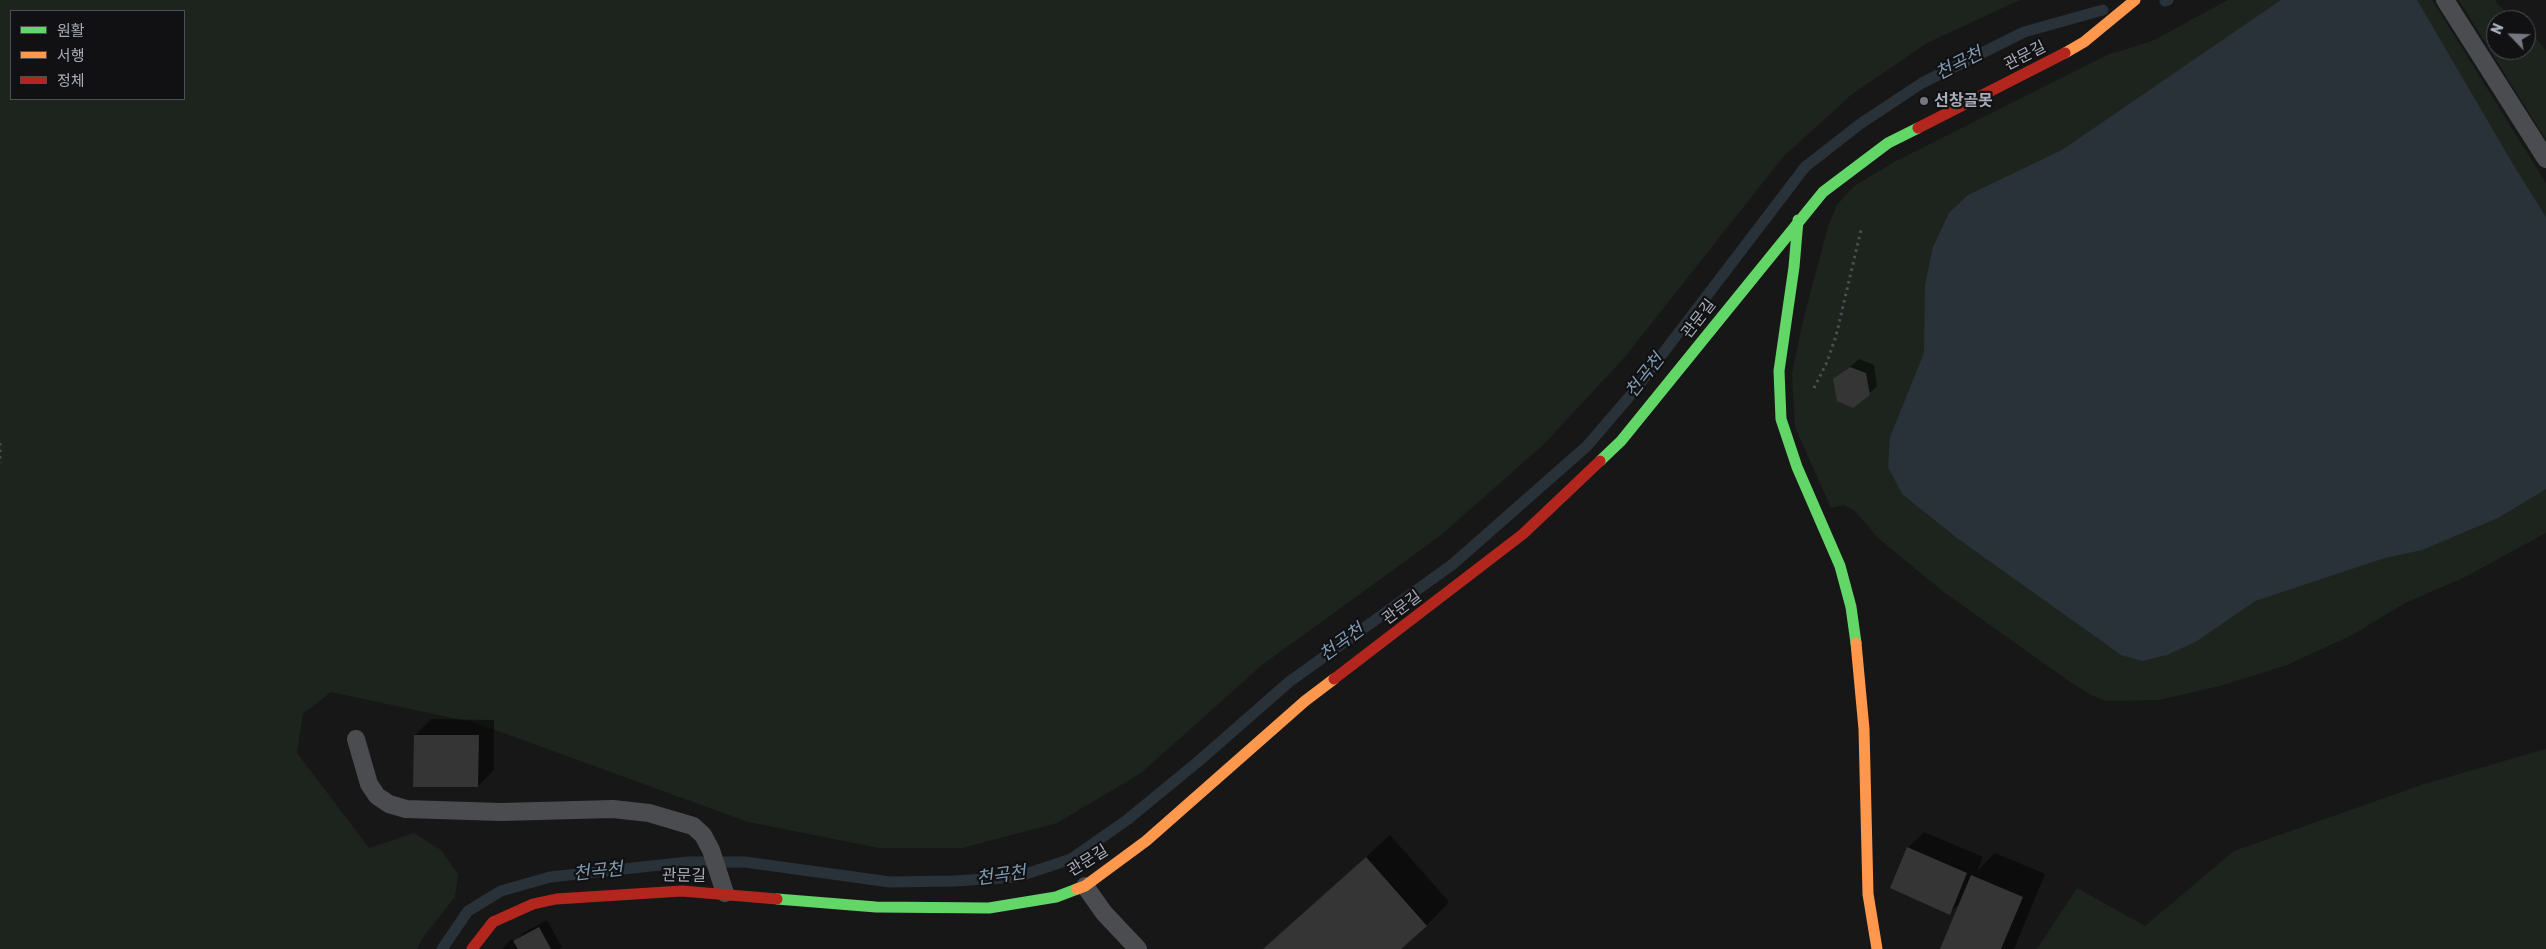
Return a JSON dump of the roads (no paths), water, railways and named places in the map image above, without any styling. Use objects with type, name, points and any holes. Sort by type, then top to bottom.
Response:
[{"type":"street","name":"관문길","points":[[472,949],[493,922],[533,904],[556,899],[682,890],[876,907],[989,908],[1046,899],[1084,886],[1146,841],[1305,701],[1523,534],[1573,488],[1621,441],[1798,220],[1823,192],[1851,168],[1888,143],[2047,64],[2084,42],[2135,0]]},
{"type":"street","points":[[1798,220],[1794,267],[1779,370],[1781,419],[1796,468],[1840,566],[1851,607],[1860,673],[1864,729],[1868,894],[1877,949]]},
{"type":"lane","points":[[2445,0],[2546,159]]},
{"type":"lane","points":[[356,739],[368,784],[378,796],[389,804],[406,809],[501,812],[613,809],[649,813],[693,826],[703,835],[711,850],[725,893]]},
{"type":"lane","points":[[1084,886],[1104,913],[1138,949]]},
{"type":"waterway","name":"천곡천","points":[[442,949],[468,911],[501,891],[550,877],[688,862],[745,862],[890,882],[954,881],[1017,877],[1071,859],[1127,820],[1200,760],[1289,682],[1453,564],[1587,446],[1635,390],[1805,167],[1860,124],[1922,83],[2024,32],[2103,10]]},
{"type":"place","name":"선창골못","points":[[1924,101]]}]
